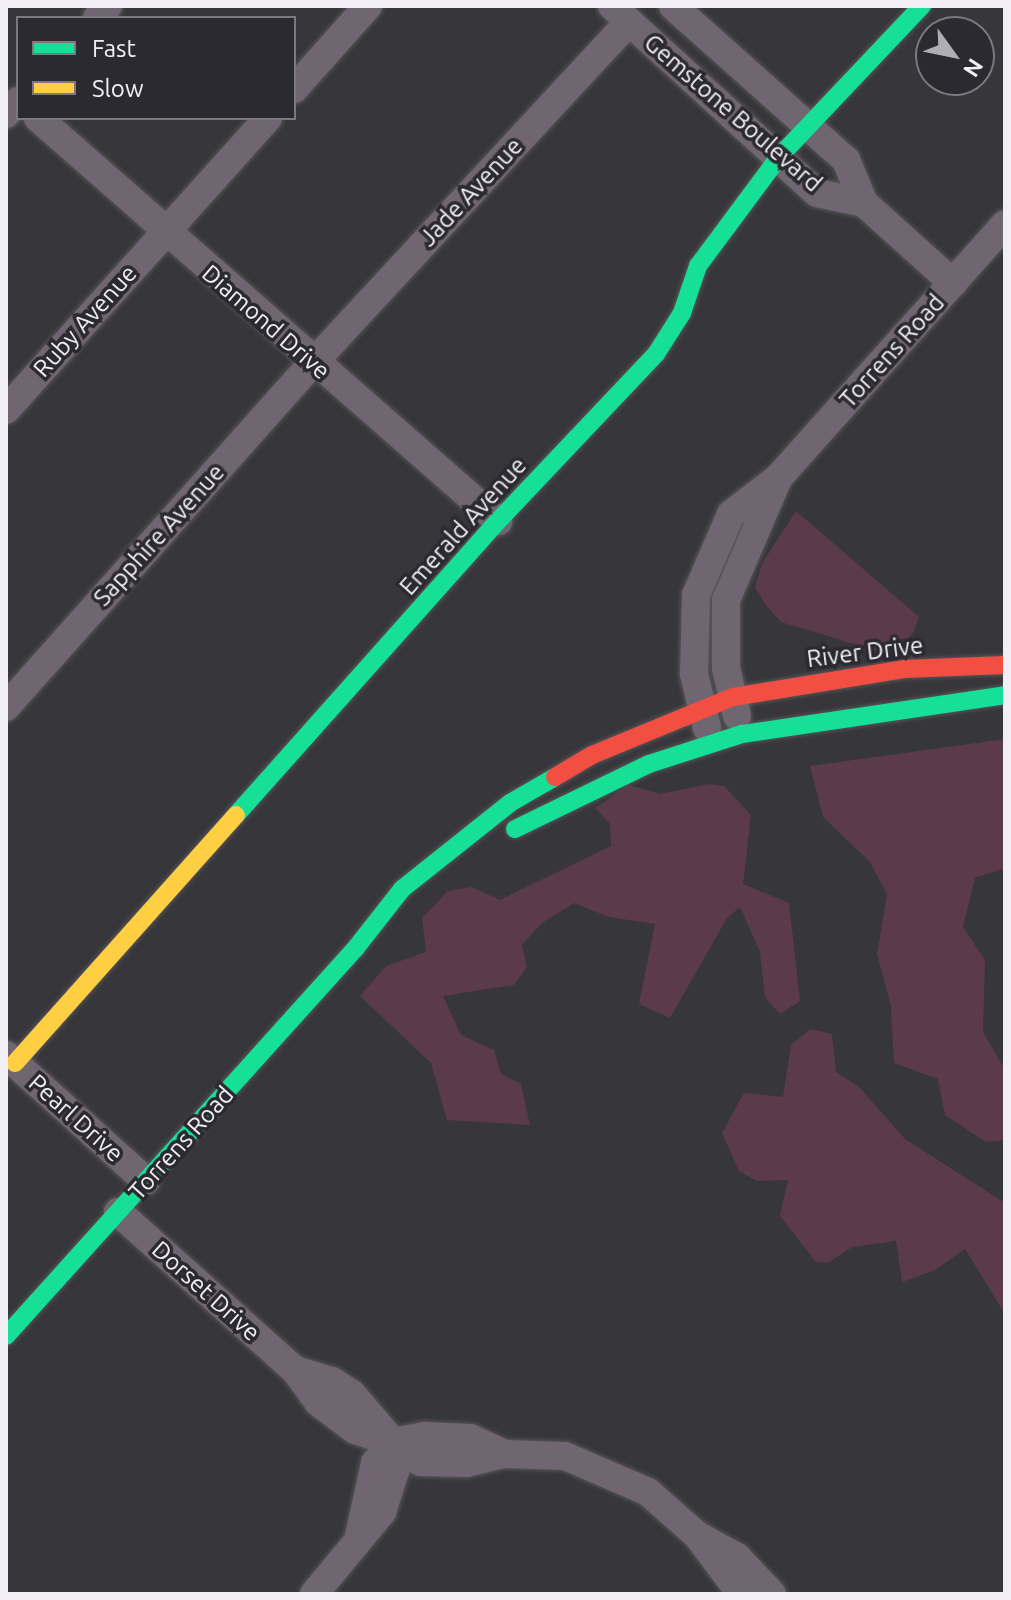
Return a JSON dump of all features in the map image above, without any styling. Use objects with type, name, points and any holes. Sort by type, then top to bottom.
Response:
[{"type":"main road","name":"Emerald Avenue","points":[[10,1059],[498,521],[656,354],[682,313],[698,266],[779,157],[810,128],[922,6]]},
{"type":"main road","name":"River Drive","points":[[733,697],[904,669],[1005,665]]},
{"type":"main road","points":[[742,734],[1005,695]]},
{"type":"main road","name":"Torrens Road","points":[[6,1336],[355,949],[402,889],[510,803],[592,755],[701,707],[733,697]]},
{"type":"main road","name":"Torrens Road","points":[[355,949],[491,845],[608,781],[742,734]]},
{"type":"street","points":[[296,87],[368,6]]},
{"type":"street","name":"Gemstone Boulevard","points":[[673,6],[846,160],[864,203],[953,283]]},
{"type":"street","name":"Gemstone Boulevard","points":[[620,14],[817,193],[864,203]]},
{"type":"street","name":"Jade Avenue","points":[[313,363],[620,14]]},
{"type":"street","name":"Diamond Drive","points":[[40,120],[164,233],[498,521]]},
{"type":"street","name":"Ruby Avenue","points":[[6,410],[266,120]]},
{"type":"street","name":"Torrens Road","points":[[711,743],[701,707],[691,638],[700,581],[731,514],[779,477],[1005,224]]},
{"type":"street","name":"Sapphire Avenue","points":[[6,707],[313,363]]},
{"type":"street","name":"Torrens Road","points":[[742,734],[723,638],[726,600],[779,477]]},
{"type":"street","name":"Pearl Drive","points":[[10,1059],[146,1181]]},
{"type":"street","name":"Dorset Drive","points":[[118,1212],[295,1370],[332,1381],[352,1394],[393,1442]]},
{"type":"street","points":[[314,1594],[359,1536],[375,1463],[393,1442],[424,1436],[470,1438],[504,1454],[565,1456],[648,1492],[697,1535],[741,1594]]},
{"type":"street","points":[[697,1535],[737,1557],[772,1594]]},
{"type":"shaded area","points":[[796,511],[919,617],[913,633],[891,655],[781,622],[765,604],[755,587],[762,563]]},
{"type":"shaded area","points":[[1005,739],[1005,868],[975,878],[963,927],[985,960],[983,1032],[1005,1070],[1005,1140],[986,1142],[945,1115],[938,1079],[894,1063],[891,1006],[877,954],[887,894],[870,862],[823,817],[810,766]]},
{"type":"shaded area","points":[[709,784],[724,786],[751,815],[743,884],[789,903],[800,1001],[780,1014],[765,998],[760,952],[740,907],[727,918],[670,1018],[639,1004],[655,924],[609,917],[574,903],[542,923],[522,945],[527,967],[514,985],[443,996],[461,1035],[494,1050],[501,1074],[521,1084],[530,1125],[447,1120],[431,1063],[360,996],[386,966],[426,952],[422,918],[448,891],[472,887],[500,900],[611,846],[610,824],[595,808],[629,785],[660,794]]},
{"type":"shaded area","points":[[810,1029],[832,1034],[836,1072],[859,1087],[905,1139],[1005,1203],[1005,1314],[965,1249],[935,1270],[902,1282],[896,1241],[852,1247],[828,1263],[816,1262],[780,1216],[788,1180],[757,1181],[739,1171],[722,1133],[744,1093],[783,1097],[791,1045]]},
{"type":"traffic: fast","points":[[236,815],[498,521],[656,354],[682,313],[698,266],[779,157],[922,6]]},
{"type":"traffic: fast","points":[[515,829],[649,764],[742,734],[1005,695]]},
{"type":"traffic: fast","points":[[6,1336],[355,949],[402,889],[510,803],[555,777]]},
{"type":"traffic: slow","points":[[15,1063],[236,815]]},
{"type":"traffic: jam","points":[[555,777],[592,755],[733,697],[904,669],[1005,665]]}]
